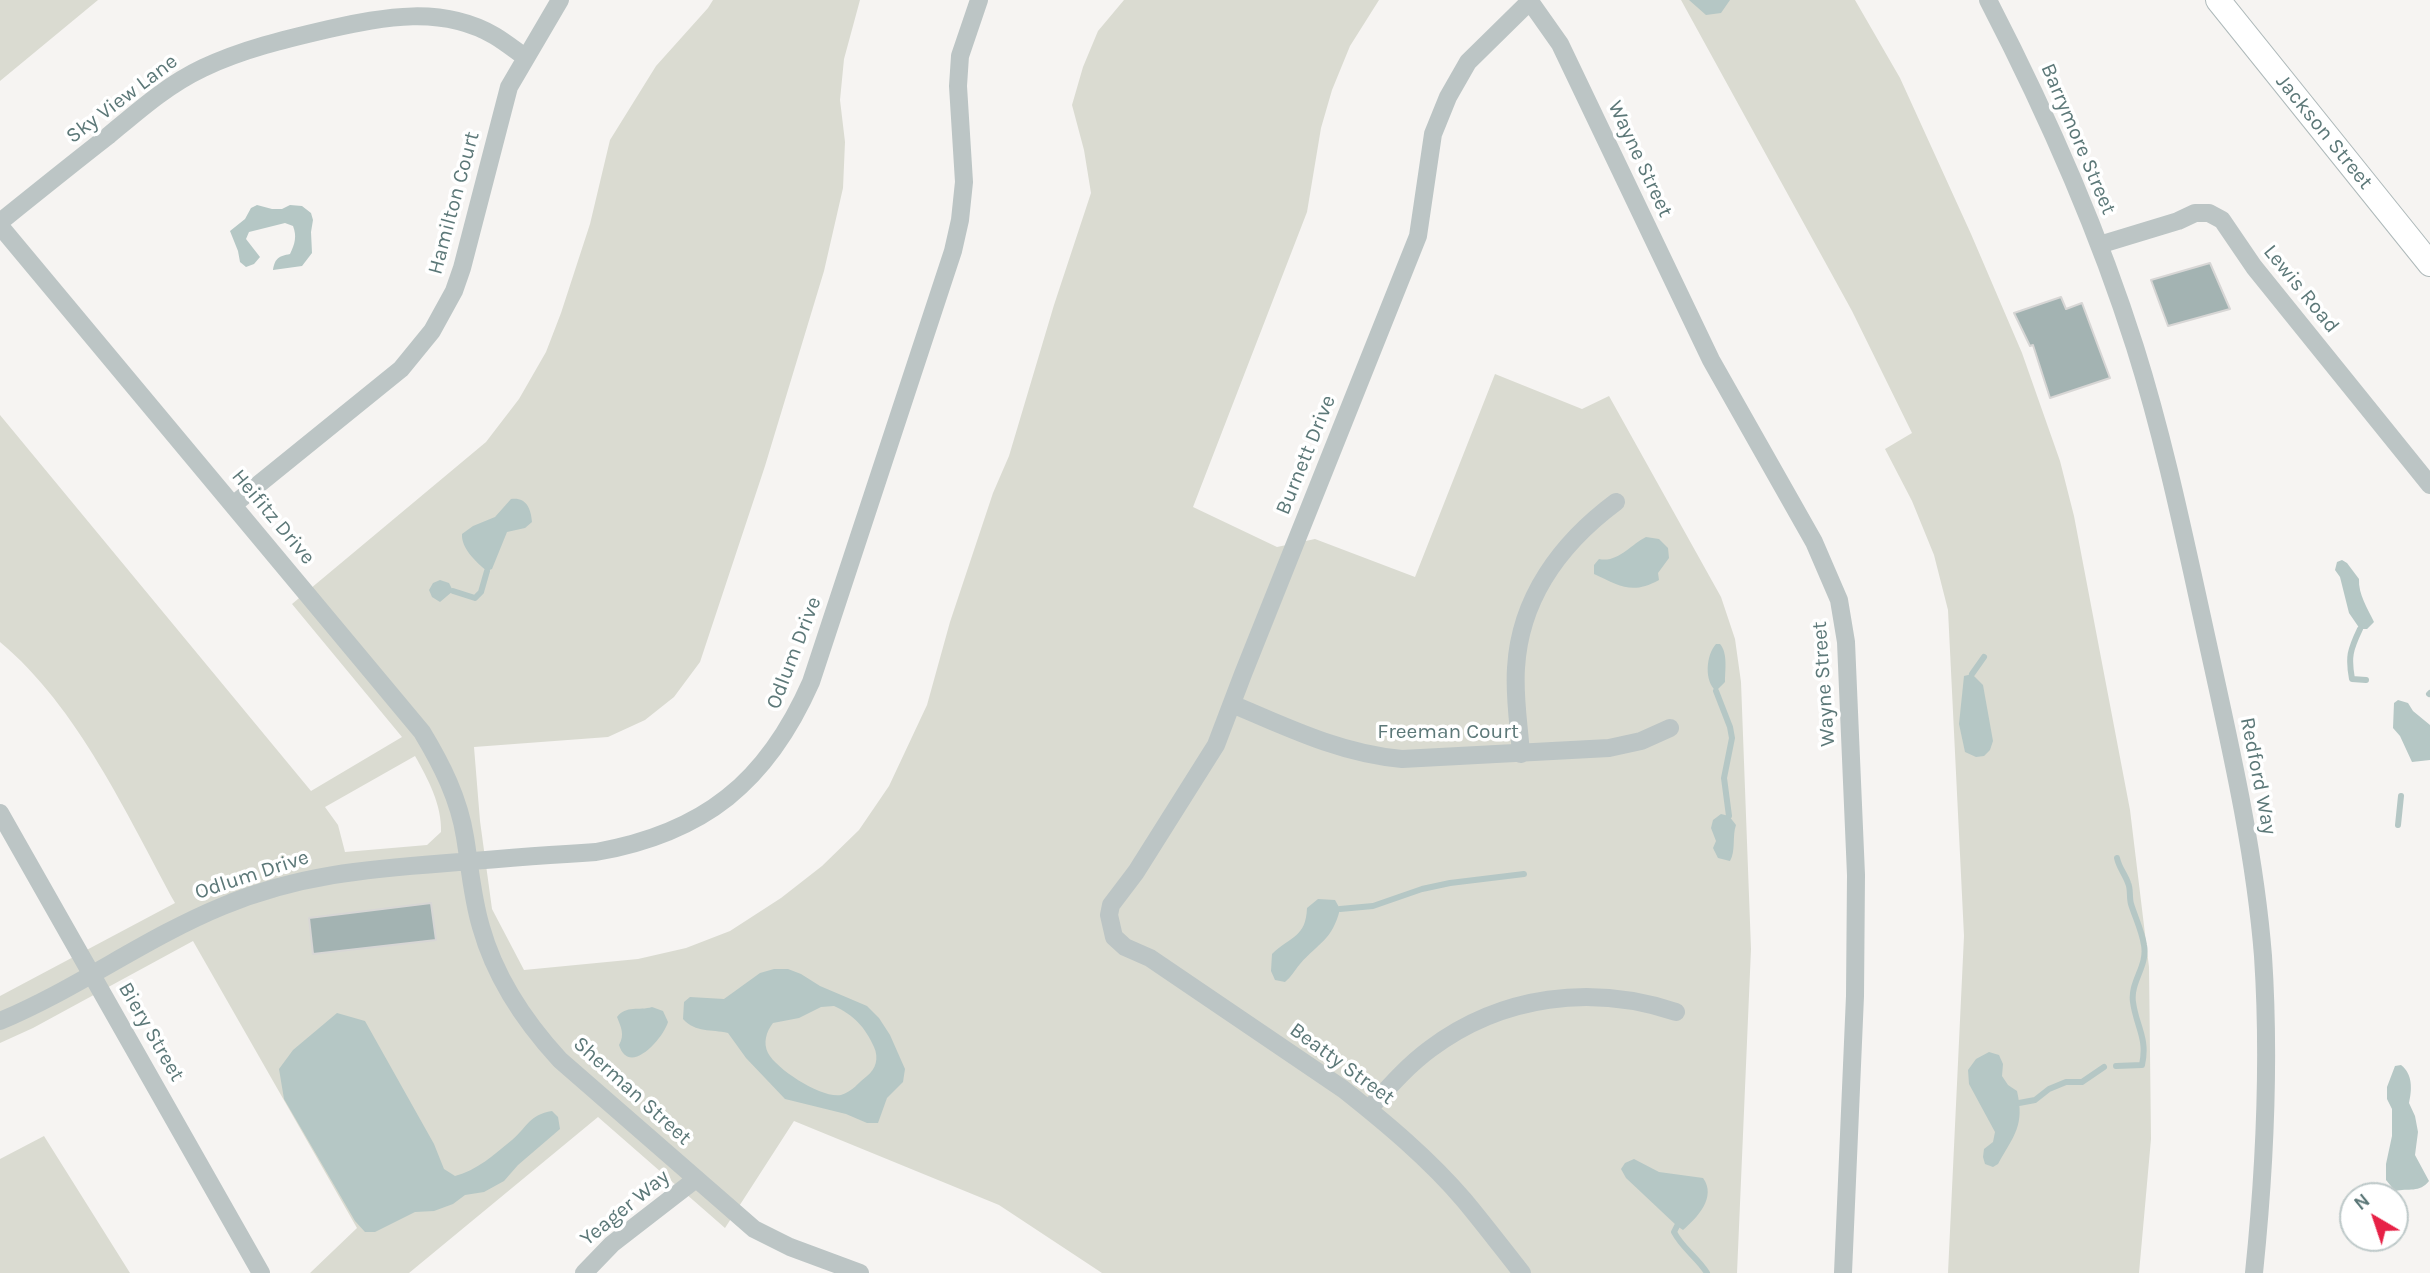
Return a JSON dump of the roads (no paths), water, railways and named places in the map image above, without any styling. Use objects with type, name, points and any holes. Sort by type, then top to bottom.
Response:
[{"type":"main road","name":"Jackson Street","points":[[2218,0],[2430,264]]},
{"type":"street","name":"Hamilton Court","points":[[233,505],[401,369],[432,331],[454,291],[462,268],[509,87],[560,0]]},
{"type":"street","name":"Odlum Drive","points":[[0,1021],[92,974],[182,923],[268,890],[314,877],[368,869],[596,852],[646,841],[677,829],[711,810],[745,783],[773,752],[795,719],[811,682],[953,251],[964,182],[958,86],[960,56],[979,0]]},
{"type":"street","name":"Burnett Drive","points":[[1110,925],[1111,905],[1136,872],[1216,745],[1418,236],[1433,134],[1448,97],[1468,62],[1530,0]]},
{"type":"street","name":"Wayne Street","points":[[1530,0],[1560,44],[1705,349],[1814,542],[1839,600],[1846,642],[1856,876],[1855,996],[1843,1273]]},
{"type":"street","name":"Barrymore Street","points":[[1988,0],[2022,65],[2063,157],[2118,300]]},
{"type":"street","name":"Sky View Lane","points":[[0,224],[155,97],[179,81],[225,59],[275,41],[381,18],[419,16],[458,22],[494,35],[526,57]]},
{"type":"street","name":"Lewis Road","points":[[2099,245],[2178,221],[2195,213],[2209,213],[2222,220],[2253,267],[2430,485]]},
{"type":"street","name":"Heifitz Drive","points":[[0,224],[422,732],[438,759],[454,796],[465,836],[468,861]]},
{"type":"street","name":"Redford Way","points":[[2118,300],[2135,347],[2172,480],[2244,810],[2263,954],[2268,1096],[2254,1273]]},
{"type":"street","points":[[1521,754],[1517,648],[1531,601],[1568,544],[1616,502]]},
{"type":"street","name":"Freeman Court","points":[[1232,704],[1335,747],[1379,757],[1426,759],[1609,748],[1642,741],[1670,728]]},
{"type":"street","name":"Biery Street","points":[[0,813],[261,1273]]},
{"type":"street","name":"Sherman Street","points":[[468,861],[474,902],[490,953],[527,1021],[560,1060],[736,1215],[790,1247],[860,1273]]},
{"type":"street","name":"Beatty Street","points":[[1110,925],[1114,937],[1125,947],[1150,958],[1369,1109],[1464,1199],[1522,1273]]},
{"type":"street","points":[[1369,1109],[1430,1049],[1461,1029],[1525,1003],[1559,997],[1589,996],[1649,1003],[1676,1012]]},
{"type":"street","name":"Yeager Way","points":[[584,1273],[612,1244],[696,1179]]},
{"type":"waterway","points":[[453,591],[475,598],[481,592],[487,571]]},
{"type":"waterway","points":[[2360,629],[2351,654],[2351,671],[2352,679],[2366,680]]},
{"type":"waterway","points":[[1972,674],[1984,657]]},
{"type":"waterway","points":[[1716,691],[1732,738],[1724,778],[1729,816]]},
{"type":"waterway","points":[[2398,825],[2401,796]]},
{"type":"waterway","points":[[2116,1066],[2142,1065],[2144,1047],[2134,1010],[2133,995],[2145,953],[2131,904],[2129,885],[2117,858]]},
{"type":"waterway","points":[[1340,909],[1373,906],[1422,889],[1450,883],[1524,874]]},
{"type":"waterway","points":[[2019,1103],[2035,1100],[2049,1089],[2066,1082],[2082,1082],[2104,1067]]},
{"type":"waterway","points":[[1677,1226],[1674,1232],[1677,1238],[1707,1273]]}]
